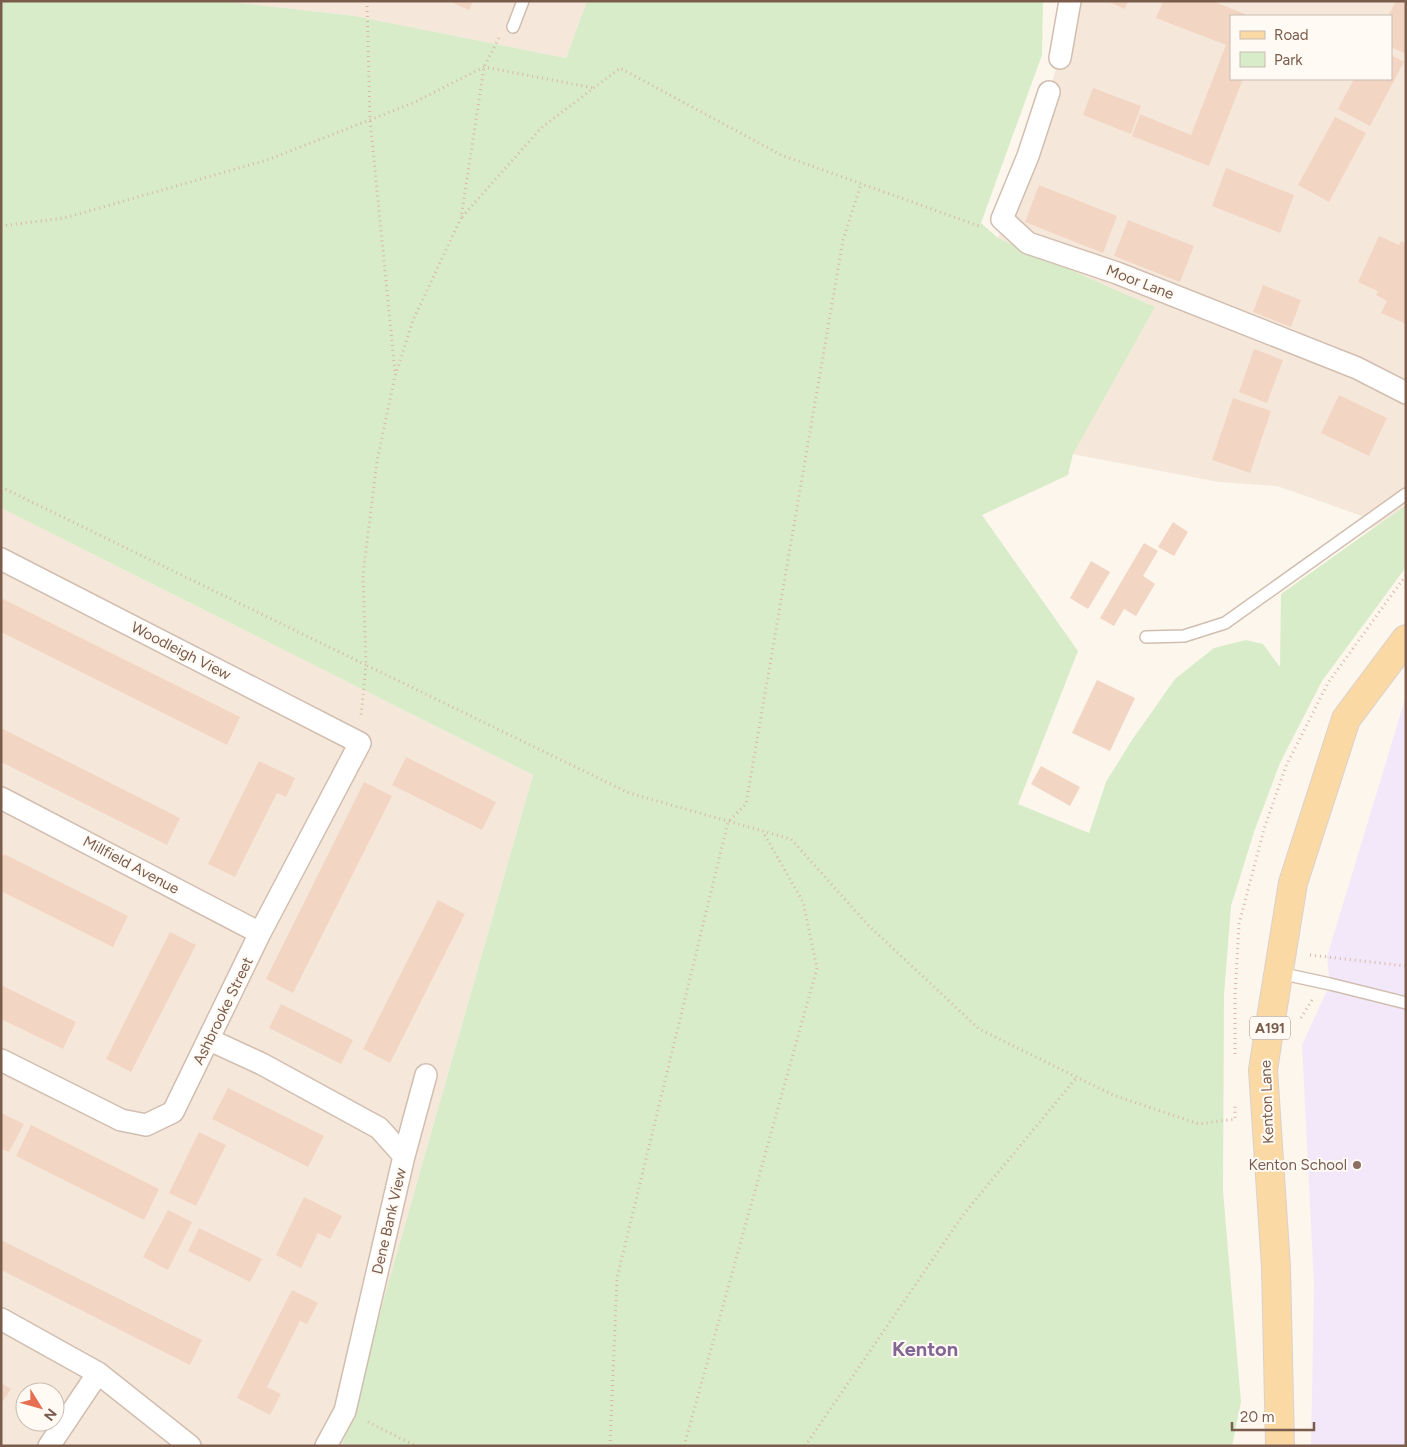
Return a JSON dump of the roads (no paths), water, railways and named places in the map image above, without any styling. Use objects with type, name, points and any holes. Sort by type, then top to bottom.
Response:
[{"type":"main road","name":"Kenton Lane","points":[[1280,1446],[1276,1266],[1263,1070],[1292,883],[1346,719],[1406,639]]},
{"type":"street","points":[[1060,58],[1070,1]]},
{"type":"street","name":"Moor Lane","points":[[1049,92],[1028,156],[1002,219],[1028,243],[1117,273],[1357,368],[1406,393]]},
{"type":"street","name":"Woodleigh View","points":[[1,559],[360,743]]},
{"type":"street","name":"Ashbrooke Street","points":[[1,1060],[121,1120],[146,1125],[173,1112],[210,1040],[260,933],[360,743]]},
{"type":"street","name":"Millfield Avenue","points":[[1,798],[260,933]]},
{"type":"street","name":"Dene Bank View","points":[[210,1040],[262,1064],[379,1128],[404,1156],[345,1411],[326,1446]]},
{"type":"street","points":[[404,1156],[426,1075]]},
{"type":"street","points":[[1,1319],[98,1373],[190,1446]]},
{"type":"street","points":[[49,1446],[98,1373]]},
{"type":"lane","points":[[513,27],[524,1]]},
{"type":"lane","points":[[1146,637],[1184,636],[1225,623],[1406,494]]},
{"type":"lane","points":[[1280,963],[1330,984],[1406,1004]]},
{"type":"place","name":"Kenton School","points":[[1357,1165]]},
{"type":"district","name":"Kenton","points":[[925,1349]]}]
